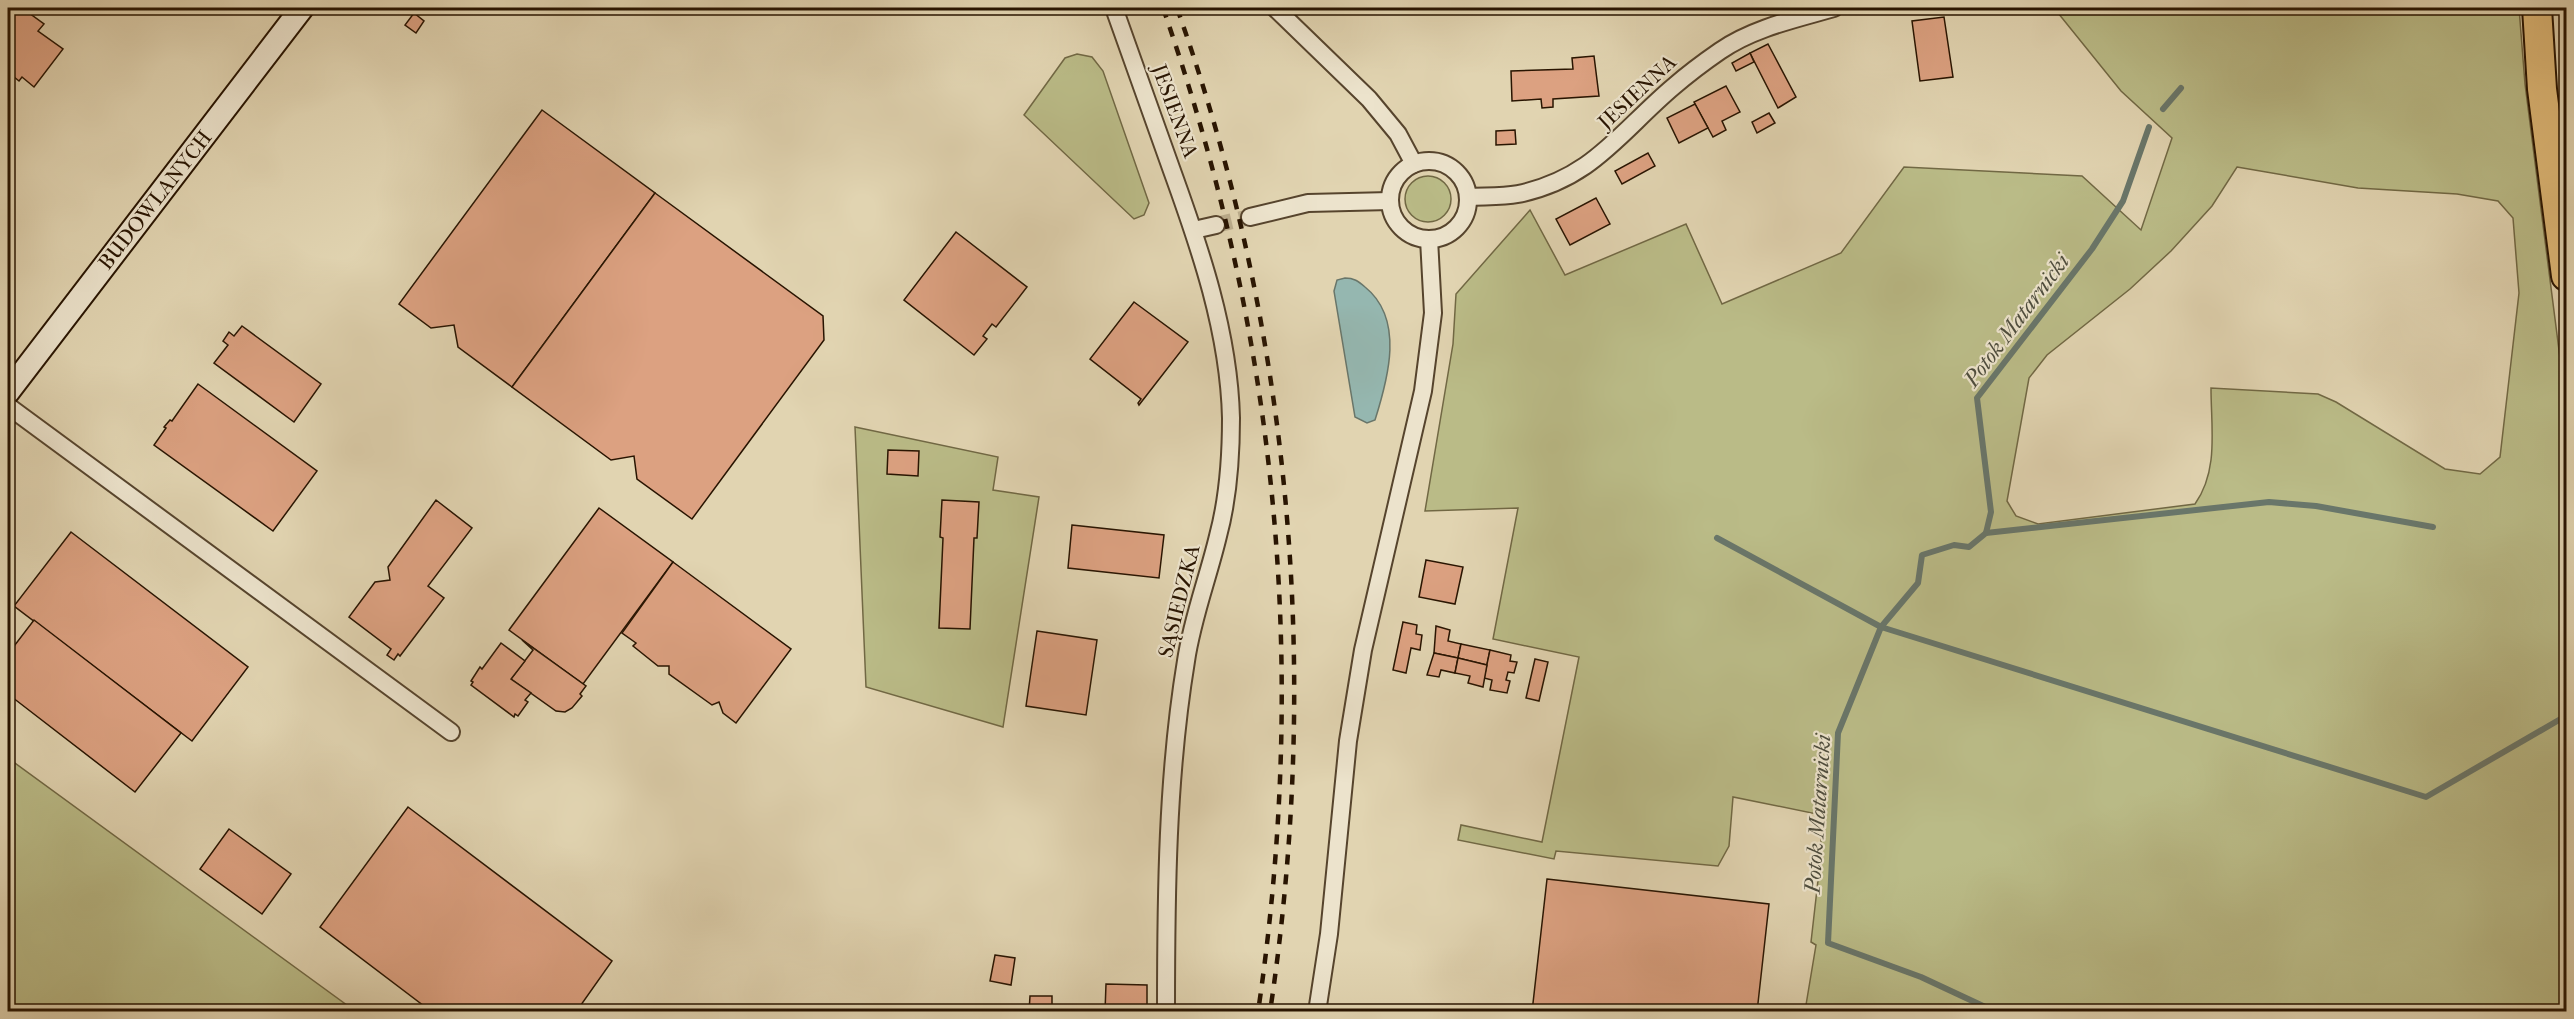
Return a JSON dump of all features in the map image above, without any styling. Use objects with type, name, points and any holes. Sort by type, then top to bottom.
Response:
[{"type":"highway","points":[[2537,8],[2542,89],[2566,276]]},
{"type":"main road","name":"BUDOWLANYCH","points":[[8,392],[302,8]]},
{"type":"street","name":"JESIENNA","points":[[1114,8],[1194,230]]},
{"type":"street","points":[[1275,8],[1369,99],[1398,134],[1414,164]]},
{"type":"street","name":"JESIENNA","points":[[1468,197],[1526,192],[1584,168],[1610,148],[1672,88],[1721,50],[1781,23],[1834,8]]},
{"type":"street","points":[[1426,161],[1449,166],[1466,185],[1468,197],[1467,210],[1462,222],[1453,231],[1429,240],[1406,232],[1392,213],[1390,201],[1396,179],[1414,164],[1426,161]]},
{"type":"street","points":[[1250,217],[1308,203],[1390,201]]},
{"type":"street","points":[[1194,230],[1216,225]]},
{"type":"street","name":"SĄSIEDZKA","points":[[1166,1011],[1166,932],[1171,810],[1180,704],[1190,638],[1219,533],[1227,482],[1231,418],[1221,326],[1194,230]]},
{"type":"street","points":[[1317,1011],[1329,934],[1348,741],[1363,650],[1423,391],[1433,313],[1429,240]]},
{"type":"street","points":[[8,406],[451,732]]},
{"type":"green space","points":[[2054,8],[2519,8],[2525,84],[2566,405],[2566,1011],[1805,1011],[1816,945],[1811,942],[1820,863],[1822,815],[1733,797],[1729,846],[1718,866],[1556,851],[1554,859],[1458,840],[1461,825],[1542,842],[1579,657],[1493,639],[1518,508],[1425,511],[1453,344],[1456,294],[1530,210],[1565,275],[1686,224],[1722,304],[1841,253],[1904,167],[2082,176],[2141,230],[2172,138],[2121,91]],"holes":[[[2237,167],[2358,188],[2457,194],[2498,201],[2513,218],[2519,293],[2500,457],[2480,474],[2445,469],[2336,402],[2318,394],[2211,388],[2211,463],[2203,491],[2195,504],[2038,524],[2016,516],[2007,501],[2029,378],[2047,355],[2130,289],[2171,251],[2212,206]]]},
{"type":"green space","points":[[1077,54],[1092,57],[1103,71],[1149,203],[1144,215],[1134,219],[1024,115],[1065,58]]},
{"type":"green space","points":[[1428,176],[1444,183],[1451,199],[1444,215],[1428,222],[1412,215],[1405,199],[1412,183]]},
{"type":"green space","points":[[855,427],[998,457],[993,490],[1039,497],[1003,727],[866,687]]},
{"type":"green space","points":[[8,758],[355,1011],[8,1011]]},
{"type":"water","points":[[1345,278],[1358,282],[1377,300],[1385,316],[1389,332],[1390,350],[1385,386],[1375,420],[1367,423],[1355,417],[1334,291],[1337,280]]},
{"type":"building","points":[[8,8],[22,8],[44,24],[38,31],[63,49],[34,87],[22,77],[19,81],[8,72]]},
{"type":"building","points":[[414,13],[424,21],[416,33],[405,25]]},
{"type":"building","points":[[1944,17],[1953,77],[1920,81],[1912,21]]},
{"type":"building","points":[[1768,44],[1796,97],[1778,108],[1750,53]]},
{"type":"building","points":[[1750,53],[1754,62],[1736,71],[1732,63]]},
{"type":"building","points":[[1594,56],[1599,96],[1553,99],[1553,107],[1542,108],[1541,99],[1512,101],[1511,71],[1573,69],[1572,58]]},
{"type":"building","points":[[1726,86],[1740,112],[1722,121],[1726,130],[1713,137],[1694,102]]},
{"type":"building","points":[[1695,104],[1708,128],[1679,143],[1667,118]]},
{"type":"building","points":[[542,110],[655,193],[512,387],[458,347],[454,325],[431,328],[399,304]]},
{"type":"building","points":[[1769,113],[1775,123],[1757,133],[1752,122]]},
{"type":"building","points":[[1515,130],[1516,144],[1496,145],[1496,131]]},
{"type":"building","points":[[1648,153],[1655,166],[1622,184],[1615,171]]},
{"type":"building","points":[[655,193],[823,316],[824,340],[692,519],[637,479],[634,456],[611,460],[512,387]]},
{"type":"building","points":[[1596,198],[1610,224],[1570,245],[1556,219]]},
{"type":"building","points":[[956,232],[1027,287],[996,327],[992,324],[983,336],[987,339],[974,355],[904,300]]},
{"type":"building","points":[[1134,302],[1188,342],[1139,405],[1141,399],[1090,359]]},
{"type":"building","points":[[242,326],[321,384],[294,422],[214,363],[228,345],[223,341],[229,332],[234,336]]},
{"type":"building","points":[[198,384],[317,471],[273,531],[154,445],[166,428],[164,427],[170,420],[172,421]]},
{"type":"building","points":[[888,450],[919,451],[918,476],[887,474]]},
{"type":"building","points":[[436,500],[472,528],[428,586],[444,598],[400,656],[398,654],[394,660],[387,655],[391,649],[349,617],[375,582],[390,580],[388,567]]},
{"type":"building","points":[[942,500],[979,502],[977,538],[974,538],[970,629],[939,628],[943,538],[940,537]]},
{"type":"building","points":[[599,508],[673,562],[583,684],[509,630]]},
{"type":"building","points":[[1072,525],[1164,535],[1159,578],[1068,568]]},
{"type":"building","points":[[71,532],[248,667],[192,741],[14,606]]},
{"type":"building","points":[[1426,560],[1463,567],[1455,604],[1419,597]]},
{"type":"building","points":[[673,562],[791,649],[736,723],[723,713],[719,702],[712,705],[669,674],[669,666],[658,666],[633,646],[636,643],[622,633]]},
{"type":"building","points":[[34,620],[181,733],[135,792],[8,694],[8,654]]},
{"type":"building","points":[[1403,622],[1417,625],[1416,634],[1422,635],[1420,650],[1411,648],[1406,673],[1393,670]]},
{"type":"building","points":[[1436,626],[1450,630],[1448,641],[1461,644],[1458,658],[1434,653]]},
{"type":"building","points":[[1037,631],[1097,640],[1086,715],[1026,706]]},
{"type":"building","points":[[522,640],[586,686],[580,694],[582,696],[572,708],[565,712],[556,711],[511,679],[533,650]]},
{"type":"building","points":[[501,643],[525,661],[511,679],[531,693],[525,700],[528,702],[518,716],[515,714],[514,717],[471,685],[480,667],[482,669]]},
{"type":"building","points":[[1461,644],[1490,650],[1487,665],[1458,658]]},
{"type":"building","points":[[1490,650],[1511,655],[1510,661],[1517,662],[1514,673],[1508,672],[1506,680],[1510,681],[1507,693],[1490,690],[1492,680],[1484,678]]},
{"type":"building","points":[[1434,653],[1458,658],[1455,673],[1441,670],[1439,677],[1427,675]]},
{"type":"building","points":[[1458,658],[1487,665],[1483,687],[1468,683],[1470,676],[1455,673]]},
{"type":"building","points":[[1535,659],[1548,662],[1539,701],[1526,698]]},
{"type":"building","points":[[408,807],[612,961],[576,1012],[432,1012],[320,927]]},
{"type":"building","points":[[229,829],[291,874],[262,914],[200,869]]},
{"type":"building","points":[[1547,879],[1769,904],[1757,1012],[1532,1012]]},
{"type":"building","points":[[995,955],[1015,958],[1011,985],[990,981]]},
{"type":"building","points":[[1106,984],[1147,985],[1147,1012],[1105,1012]]},
{"type":"building","points":[[1030,996],[1052,996],[1052,1012],[1029,1012]]},
{"type":"waterway","name":"Potok Matarnicki","points":[[2163,109],[2181,88]]},
{"type":"waterway","name":"Potok Matarnicki","points":[[1996,1012],[1921,977],[1828,943],[1838,733],[1881,627],[1918,583],[1922,555],[1954,545],[1969,547],[1986,533],[1991,512],[1977,398],[2092,249],[2123,201],[2149,127]]},
{"type":"waterway","points":[[1986,533],[2269,502],[2316,506],[2433,527]]},
{"type":"waterway","points":[[1717,538],[1881,627],[2426,797],[2564,717]]},
{"type":"tunnel","points":[[1216,225],[1250,217]]},
{"type":"railway","points":[[1163,8],[1202,132],[1234,255],[1257,379],[1273,504],[1281,629],[1281,755],[1273,883],[1258,1012]]},
{"type":"railway","points":[[1177,8],[1216,130],[1247,254],[1270,378],[1286,504],[1293,630],[1293,757],[1285,885],[1270,1012]]}]
